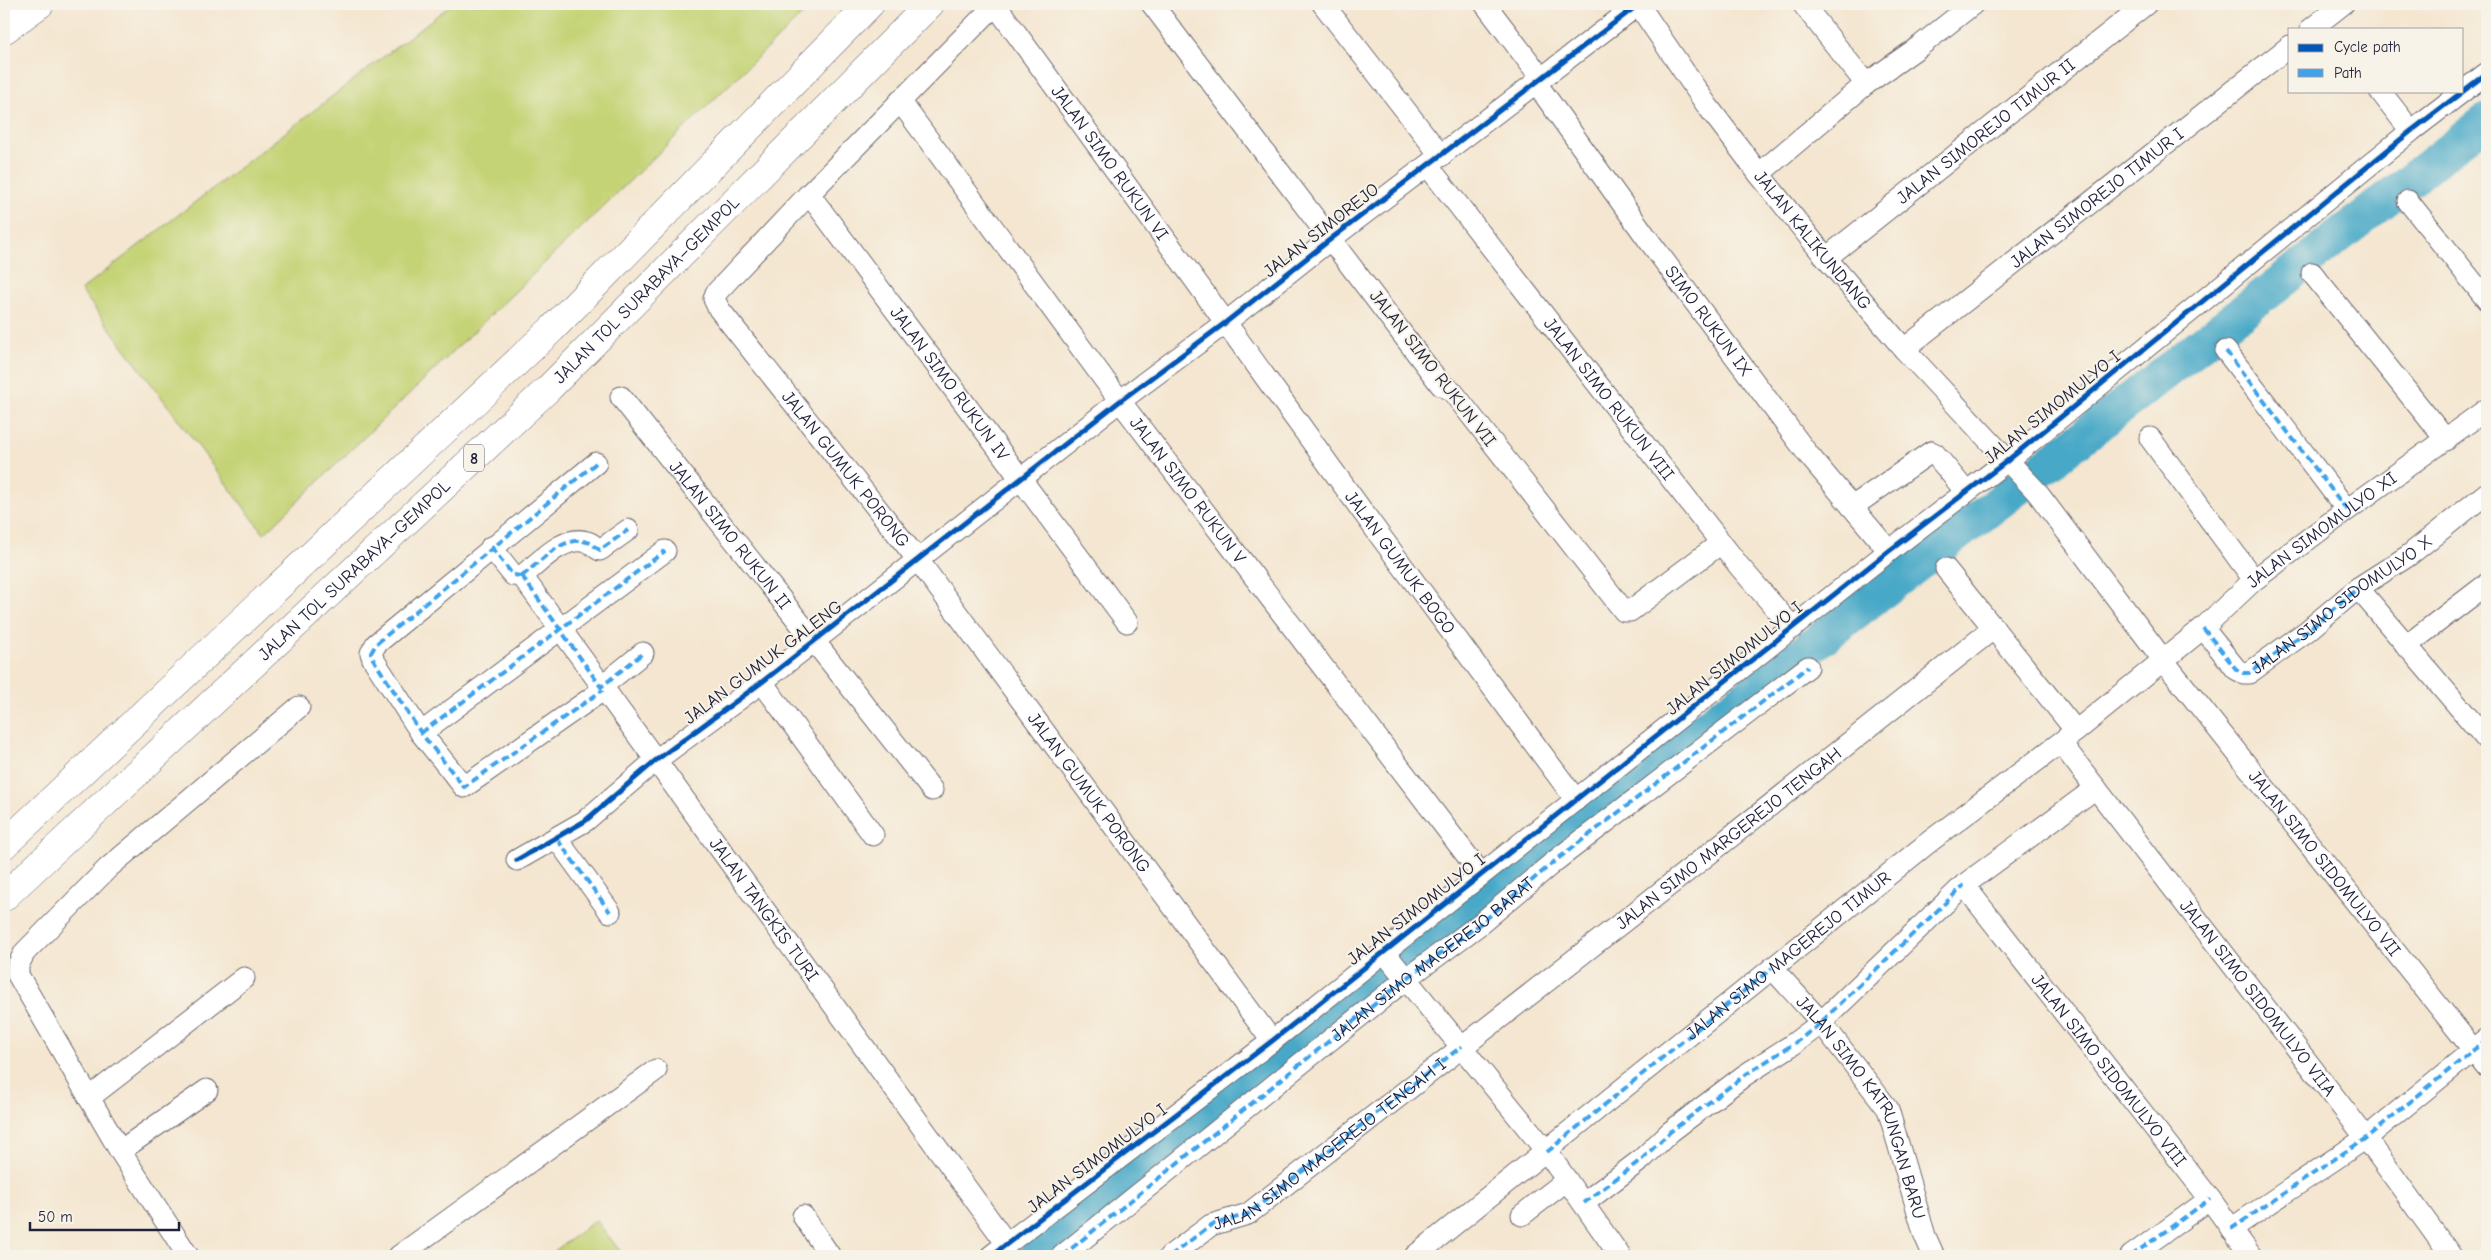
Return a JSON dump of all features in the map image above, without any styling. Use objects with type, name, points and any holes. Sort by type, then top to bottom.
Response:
[{"type":"highway","points":[[4,30],[40,4]]},
{"type":"highway","name":"8","points":[[4,845],[552,329],[870,4]]},
{"type":"highway","name":"JALAN TOL SURABAYA–GEMPOL","points":[[4,897],[548,388],[930,4]]},
{"type":"street","name":"JALAN GUMUK PORONG","points":[[996,4],[809,194],[716,293],[714,299],[719,309],[918,560],[1272,1041]]},
{"type":"street","name":"JALAN SIMO RUKUN VI","points":[[996,4],[1225,323]]},
{"type":"street","name":"JALAN SIMO RUKUN VII","points":[[1152,4],[1332,238],[1441,385],[1452,391],[1624,612],[1630,611],[1722,544]]},
{"type":"street","name":"JALAN SIMO RUKUN VIII","points":[[1323,4],[1435,161],[1722,544],[1793,628]]},
{"type":"street","name":"SIMO RUKUN IX","points":[[1485,4],[1682,286],[1807,453],[1889,551]]},
{"type":"street","name":"JALAN SIMOREJO","points":[[1021,478],[1638,4]]},
{"type":"street","name":"JALAN KALIKUNDANG","points":[[1638,4],[1706,104],[1826,258],[1904,348],[2018,473]]},
{"type":"street","points":[[1803,4],[1866,84]]},
{"type":"street","name":"JALAN SIMOREJO TIMUR II","points":[[1826,258],[2146,4]]},
{"type":"street","points":[[2320,20],[2343,4]]},
{"type":"street","points":[[1759,174],[1866,84],[1920,46],[1969,5]]},
{"type":"street","name":"JALAN SIMOREJO TIMUR I","points":[[1904,348],[2288,48]]},
{"type":"street","name":"JALAN SIMOMULYO I","points":[[2464,91],[2487,73]]},
{"type":"street","points":[[2381,92],[2411,131]]},
{"type":"street","name":"JALAN SIMOMULYO I","points":[[999,1250],[1385,954],[1481,874],[1966,492],[2018,473],[2411,131],[2462,92]]},
{"type":"street","name":"JALAN SIMO RUKUN V","points":[[900,101],[1120,401],[1481,874]]},
{"type":"street","name":"JALAN SIMO RUKUN IV","points":[[809,194],[1127,622]]},
{"type":"street","points":[[2408,200],[2487,300]]},
{"type":"street","points":[[2312,273],[2446,440]]},
{"type":"street","name":"JALAN GUMUK BOGO","points":[[1225,323],[1576,800]]},
{"type":"street","points":[[2226,351],[2346,510]]},
{"type":"street","name":"JALAN SIMO RUKUN II","points":[[622,397],[932,790]]},
{"type":"street","name":"JALAN SIMOMULYO XI","points":[[2163,660],[2203,628],[2254,580],[2346,510],[2487,409]]},
{"type":"street","points":[[2150,438],[2254,580]]},
{"type":"street","points":[[1852,507],[1931,452],[1935,454],[1966,492]]},
{"type":"street","points":[[596,463],[491,547],[376,644],[372,653],[373,659],[421,733],[464,788],[602,688],[643,653]]},
{"type":"street","name":"JALAN SIMO SIDOMULYO VII","points":[[2018,473],[2163,660],[2480,1044],[2487,1067]]},
{"type":"street","name":"JALAN GUMUK GALENG","points":[[517,860],[585,821],[655,761],[762,682],[1021,478]]},
{"type":"street","name":"JALAN SIMO SIDOMULYO X","points":[[2203,628],[2236,669],[2243,673],[2249,673],[2307,630],[2358,588],[2408,556],[2487,493]]},
{"type":"street","points":[[522,576],[563,545],[582,540],[589,542],[600,550],[628,530]]},
{"type":"street","name":"JALAN TANGKIS TURI","points":[[491,547],[513,575],[522,576],[655,761],[999,1250]]},
{"type":"street","points":[[421,733],[559,628],[665,551]]},
{"type":"street","name":"JALAN SIMO SIDOMULYO VIIA","points":[[1946,569],[1994,628],[2068,737],[2096,788],[2366,1138],[2450,1256]]},
{"type":"street","points":[[2406,646],[2487,584]]},
{"type":"street","points":[[2358,588],[2487,740]]},
{"type":"street","name":"JALAN SIMO MARGEREJO TENGAH","points":[[1462,1046],[1633,914],[1994,628]]},
{"type":"street","name":"JALAN SIMO MAGEREJO TIMUR","points":[[1415,1256],[1547,1152],[1929,842],[2068,737],[2163,660]]},
{"type":"street","name":"JALAN SIMO MAGEREJO BARAT","points":[[1062,1256],[1405,977],[1480,924],[1555,861],[1808,667]]},
{"type":"street","points":[[762,682],[873,835]]},
{"type":"street","points":[[181,1254],[18,975],[18,965],[25,952],[108,868],[299,707]]},
{"type":"street","points":[[1584,1203],[1642,1159],[1670,1132],[1744,1075],[1792,1045],[1821,1022],[1964,885],[2096,788]]},
{"type":"street","points":[[556,839],[610,912]]},
{"type":"street","name":"JALAN SIMO SIDOMULYO VIII","points":[[1964,885],[2210,1199],[2251,1256]]},
{"type":"street","points":[[1385,954],[1547,1152],[1620,1256]]},
{"type":"street","name":"JALAN SIMO KATRUNGAN BARU","points":[[1772,968],[1821,1022],[1892,1116],[1925,1236],[1934,1256]]},
{"type":"street","points":[[89,1098],[244,978]]},
{"type":"street","points":[[2231,1229],[2366,1138],[2480,1044]]},
{"type":"street","name":"JALAN SIMO MAGEREJO TENGAH I","points":[[1170,1256],[1211,1224],[1248,1214],[1462,1046]]},
{"type":"street","points":[[399,1256],[656,1070]]},
{"type":"street","points":[[120,1151],[206,1090]]},
{"type":"street","points":[[1522,1215],[1567,1180]]},
{"type":"street","points":[[2131,1256],[2210,1199]]},
{"type":"street","points":[[803,1216],[830,1256]]},
{"type":"green space","points":[[452,4],[813,4],[264,534],[81,290]]},
{"type":"green space","points":[[596,1220],[624,1256],[548,1256]]},
{"type":"waterway","points":[[1036,1256],[1162,1153],[1392,974],[1612,799],[2020,486],[2487,120]]},
{"type":"marked path","points":[[2226,351],[2347,510]]},
{"type":"marked path","points":[[596,463],[376,644],[371,653],[421,733],[464,787],[603,690]]},
{"type":"marked path","points":[[522,576],[552,551],[570,542],[589,543],[600,550],[628,530]]},
{"type":"marked path","points":[[491,547],[513,575],[522,576]]},
{"type":"marked path","points":[[421,733],[665,551]]},
{"type":"marked path","points":[[522,576],[601,687],[643,653]]},
{"type":"marked path","points":[[2203,628],[2236,669],[2243,673],[2249,673],[2307,631],[2358,588]]},
{"type":"marked path","points":[[1062,1256],[1406,979],[1480,924],[1555,861],[1808,667]]},
{"type":"marked path","points":[[557,839],[610,912]]},
{"type":"marked path","points":[[1584,1203],[1642,1159],[1670,1132],[1745,1075],[1816,1027],[1964,885]]},
{"type":"marked path","points":[[1547,1152],[1772,968]]},
{"type":"marked path","points":[[2231,1229],[2366,1138],[2487,1039]]},
{"type":"marked path","points":[[1170,1256],[1211,1225],[1248,1214],[1462,1046]]},
{"type":"marked path","points":[[2131,1256],[2210,1199]]},
{"type":"cycle path","points":[[517,860],[585,821],[655,761],[762,682],[1120,401],[1225,323],[1332,238],[1639,4]]},
{"type":"cycle path","points":[[2464,91],[2487,73]]},
{"type":"cycle path","points":[[991,1256],[1272,1041],[1889,551],[2007,461],[2411,131],[2462,92]]}]
